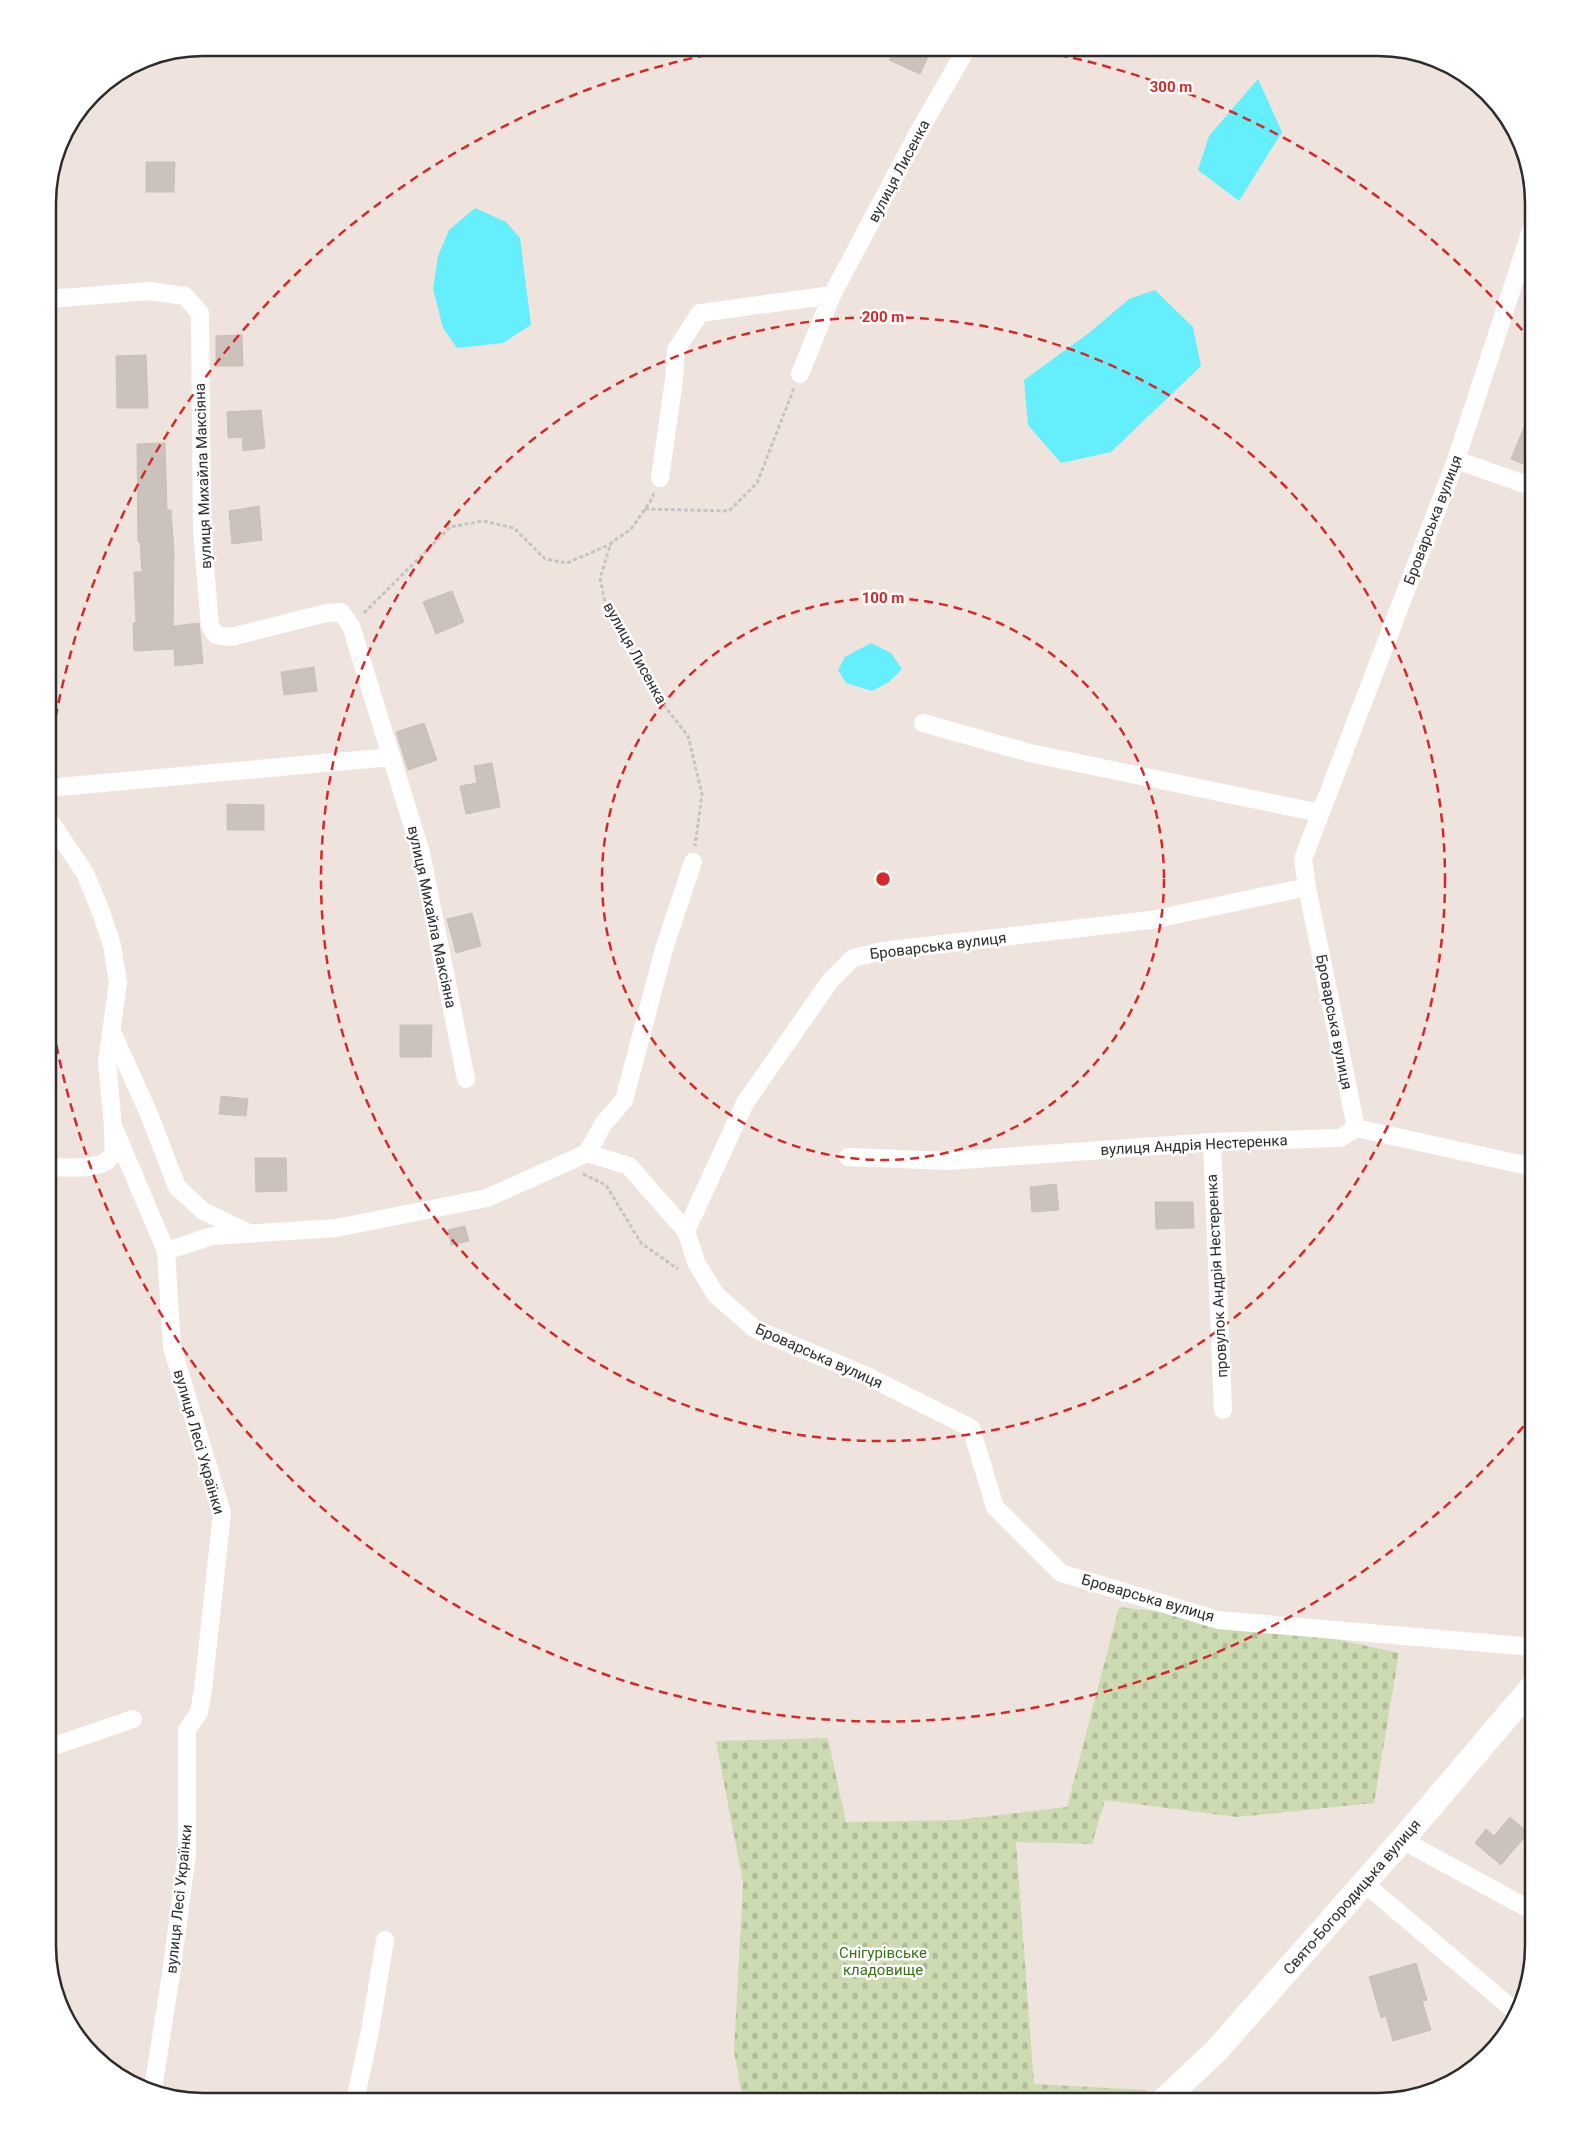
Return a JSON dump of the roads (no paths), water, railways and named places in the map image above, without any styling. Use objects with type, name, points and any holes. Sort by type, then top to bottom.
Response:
[{"type":"street","name":"вулиця Лисенка","points":[[800,374],[832,294],[962,57]]},
{"type":"street","name":"Броварська вулиця","points":[[1356,1128],[1303,859],[1456,460],[1525,251]]},
{"type":"street","name":"вулиця Михайла Максіяна","points":[[57,299],[150,291],[185,296],[200,313],[202,530],[210,626],[216,635],[232,637],[341,612],[351,626],[421,853],[466,1079]]},
{"type":"street","points":[[660,478],[674,380],[676,350],[700,313],[832,294]]},
{"type":"street","points":[[1456,460],[1525,483]]},
{"type":"street","points":[[922,723],[1030,753],[1320,813]]},
{"type":"street","points":[[57,787],[391,757]]},
{"type":"street","name":"вулиця Лесі Українки","points":[[57,831],[85,873],[112,945],[118,982],[107,1062],[113,1126],[166,1251],[172,1347],[222,1513],[203,1690],[199,1712],[188,1730],[186,1854],[171,1974],[154,2084]]},
{"type":"street","points":[[166,1251],[212,1236],[336,1228],[487,1198],[564,1165],[587,1153],[604,1123],[624,1100],[664,949],[693,862]]},
{"type":"street","name":"Броварська вулиця","points":[[1307,886],[1151,920],[882,951],[853,958],[830,982],[744,1103],[686,1231],[696,1262],[716,1295],[755,1329],[867,1376],[971,1428],[995,1508],[1060,1573],[1218,1620],[1525,1646]]},
{"type":"street","points":[[112,1032],[149,1114],[176,1187],[203,1212],[250,1234]]},
{"type":"street","points":[[56,1167],[93,1167],[105,1163],[112,1154],[113,1126]]},
{"type":"street","points":[[1356,1128],[1525,1165]]},
{"type":"street","name":"вулиця Андрія Нестеренка","points":[[848,1157],[948,1161],[1212,1142],[1340,1138],[1356,1128]]},
{"type":"street","name":"провулок Андрія Нестеренка","points":[[1212,1142],[1224,1410]]},
{"type":"street","points":[[587,1153],[629,1166],[686,1231]]},
{"type":"street","name":"Свято-Богородицька вулиця","points":[[1173,2093],[1216,2051],[1402,1840],[1525,1696]]},
{"type":"street","points":[[56,1745],[133,1719]]},
{"type":"street","points":[[1402,1840],[1525,1906]]},
{"type":"street","points":[[1364,1883],[1511,2008]]},
{"type":"street","points":[[357,2092],[370,2031],[385,1940]]},
{"type":"water","points":[[1258,79],[1282,132],[1239,201],[1198,170],[1209,136]]},
{"type":"water","points":[[475,208],[506,222],[520,238],[531,325],[503,343],[457,348],[443,328],[433,289],[438,256],[449,230]]},
{"type":"water","points":[[1155,290],[1193,327],[1201,366],[1111,452],[1061,463],[1028,425],[1024,380],[1089,333],[1129,299]]},
{"type":"water","points":[[871,643],[891,653],[902,669],[889,682],[872,691],[846,683],[838,670],[845,657]]},
{"type":"park label","name":"Снігурівське кладовище","points":[[883,1962]]}]
